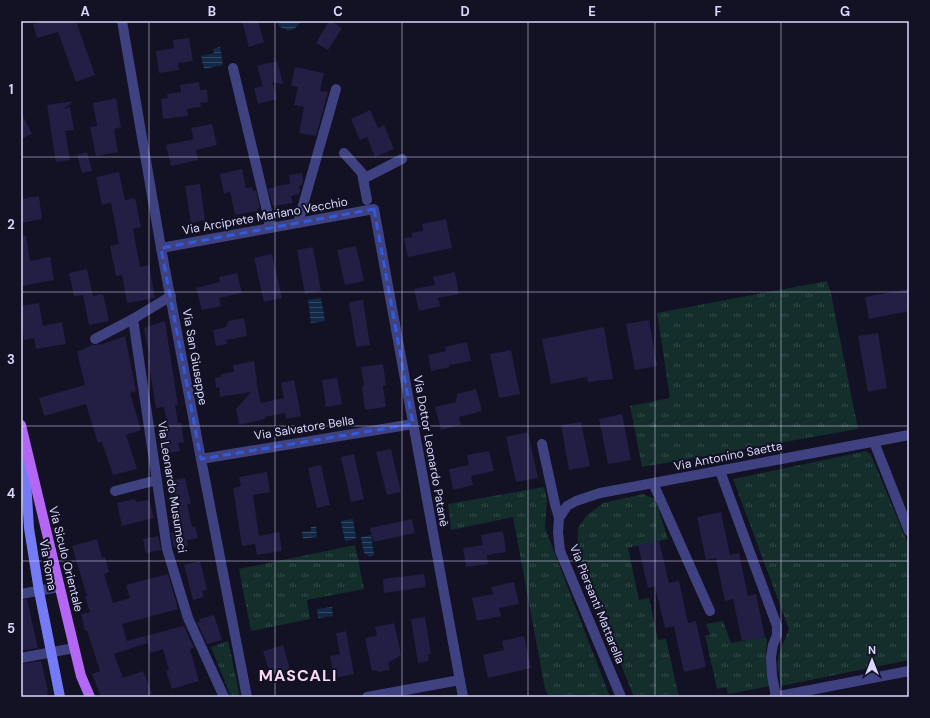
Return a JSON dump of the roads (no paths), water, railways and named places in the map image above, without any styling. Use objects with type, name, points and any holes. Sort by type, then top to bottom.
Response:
[{"type":"main road","name":"Via Siculo Orientale","points":[[21,426],[81,676],[90,697]]},
{"type":"street","name":"Via San Giuseppe","points":[[122,21],[161,248],[200,459],[247,697]]},
{"type":"street","points":[[233,68],[270,228]]},
{"type":"street","points":[[298,223],[336,88]]},
{"type":"street","points":[[344,153],[362,173],[367,200]]},
{"type":"street","points":[[363,178],[402,159]]},
{"type":"street","name":"Via Arciprete Mariano Vecchio","points":[[161,248],[374,209]]},
{"type":"street","name":"Via Dottor Leonardo Patanè","points":[[374,209],[464,697]]},
{"type":"street","points":[[95,339],[133,319],[171,296]]},
{"type":"street","name":"Via Leonardo Musumeci","points":[[133,319],[167,549],[188,618],[224,697]]},
{"type":"street","name":"Via Salvatore Bella","points":[[200,459],[413,424]]},
{"type":"street","name":"Via Antonino Saetta","points":[[559,518],[567,506],[600,492],[909,435]]},
{"type":"street","name":"Via Roma","points":[[23,436],[25,529],[60,697]]},
{"type":"street","points":[[874,442],[909,531]]},
{"type":"street","name":"Via Piersanti Mattarella","points":[[542,444],[559,518],[558,532],[560,551],[621,697]]},
{"type":"street","points":[[720,471],[777,626],[777,635],[773,645],[772,657],[772,675],[775,697],[909,671]]},
{"type":"street","points":[[115,491],[157,480]]},
{"type":"street","points":[[653,483],[710,612]]},
{"type":"street","points":[[21,594],[60,587]]},
{"type":"street","points":[[21,658],[74,648]]},
{"type":"street","points":[[367,697],[460,680]]},
{"type":"water","points":[[279,21],[300,21],[300,23],[292,30],[287,30],[278,25]]},
{"type":"water","points":[[220,47],[223,65],[204,69],[201,56],[214,53],[213,49]]},
{"type":"water","points":[[321,298],[325,321],[311,323],[308,300]]},
{"type":"water","points":[[353,519],[356,539],[345,541],[341,521]]},
{"type":"water","points":[[316,526],[317,537],[303,539],[302,532],[311,531],[311,527]]},
{"type":"water","points":[[371,535],[374,555],[370,557],[364,553],[361,537]]},
{"type":"water","points":[[332,607],[333,616],[318,618],[317,609]]},
{"type":"district","name":"MASCALI","points":[[298,675]]}]
